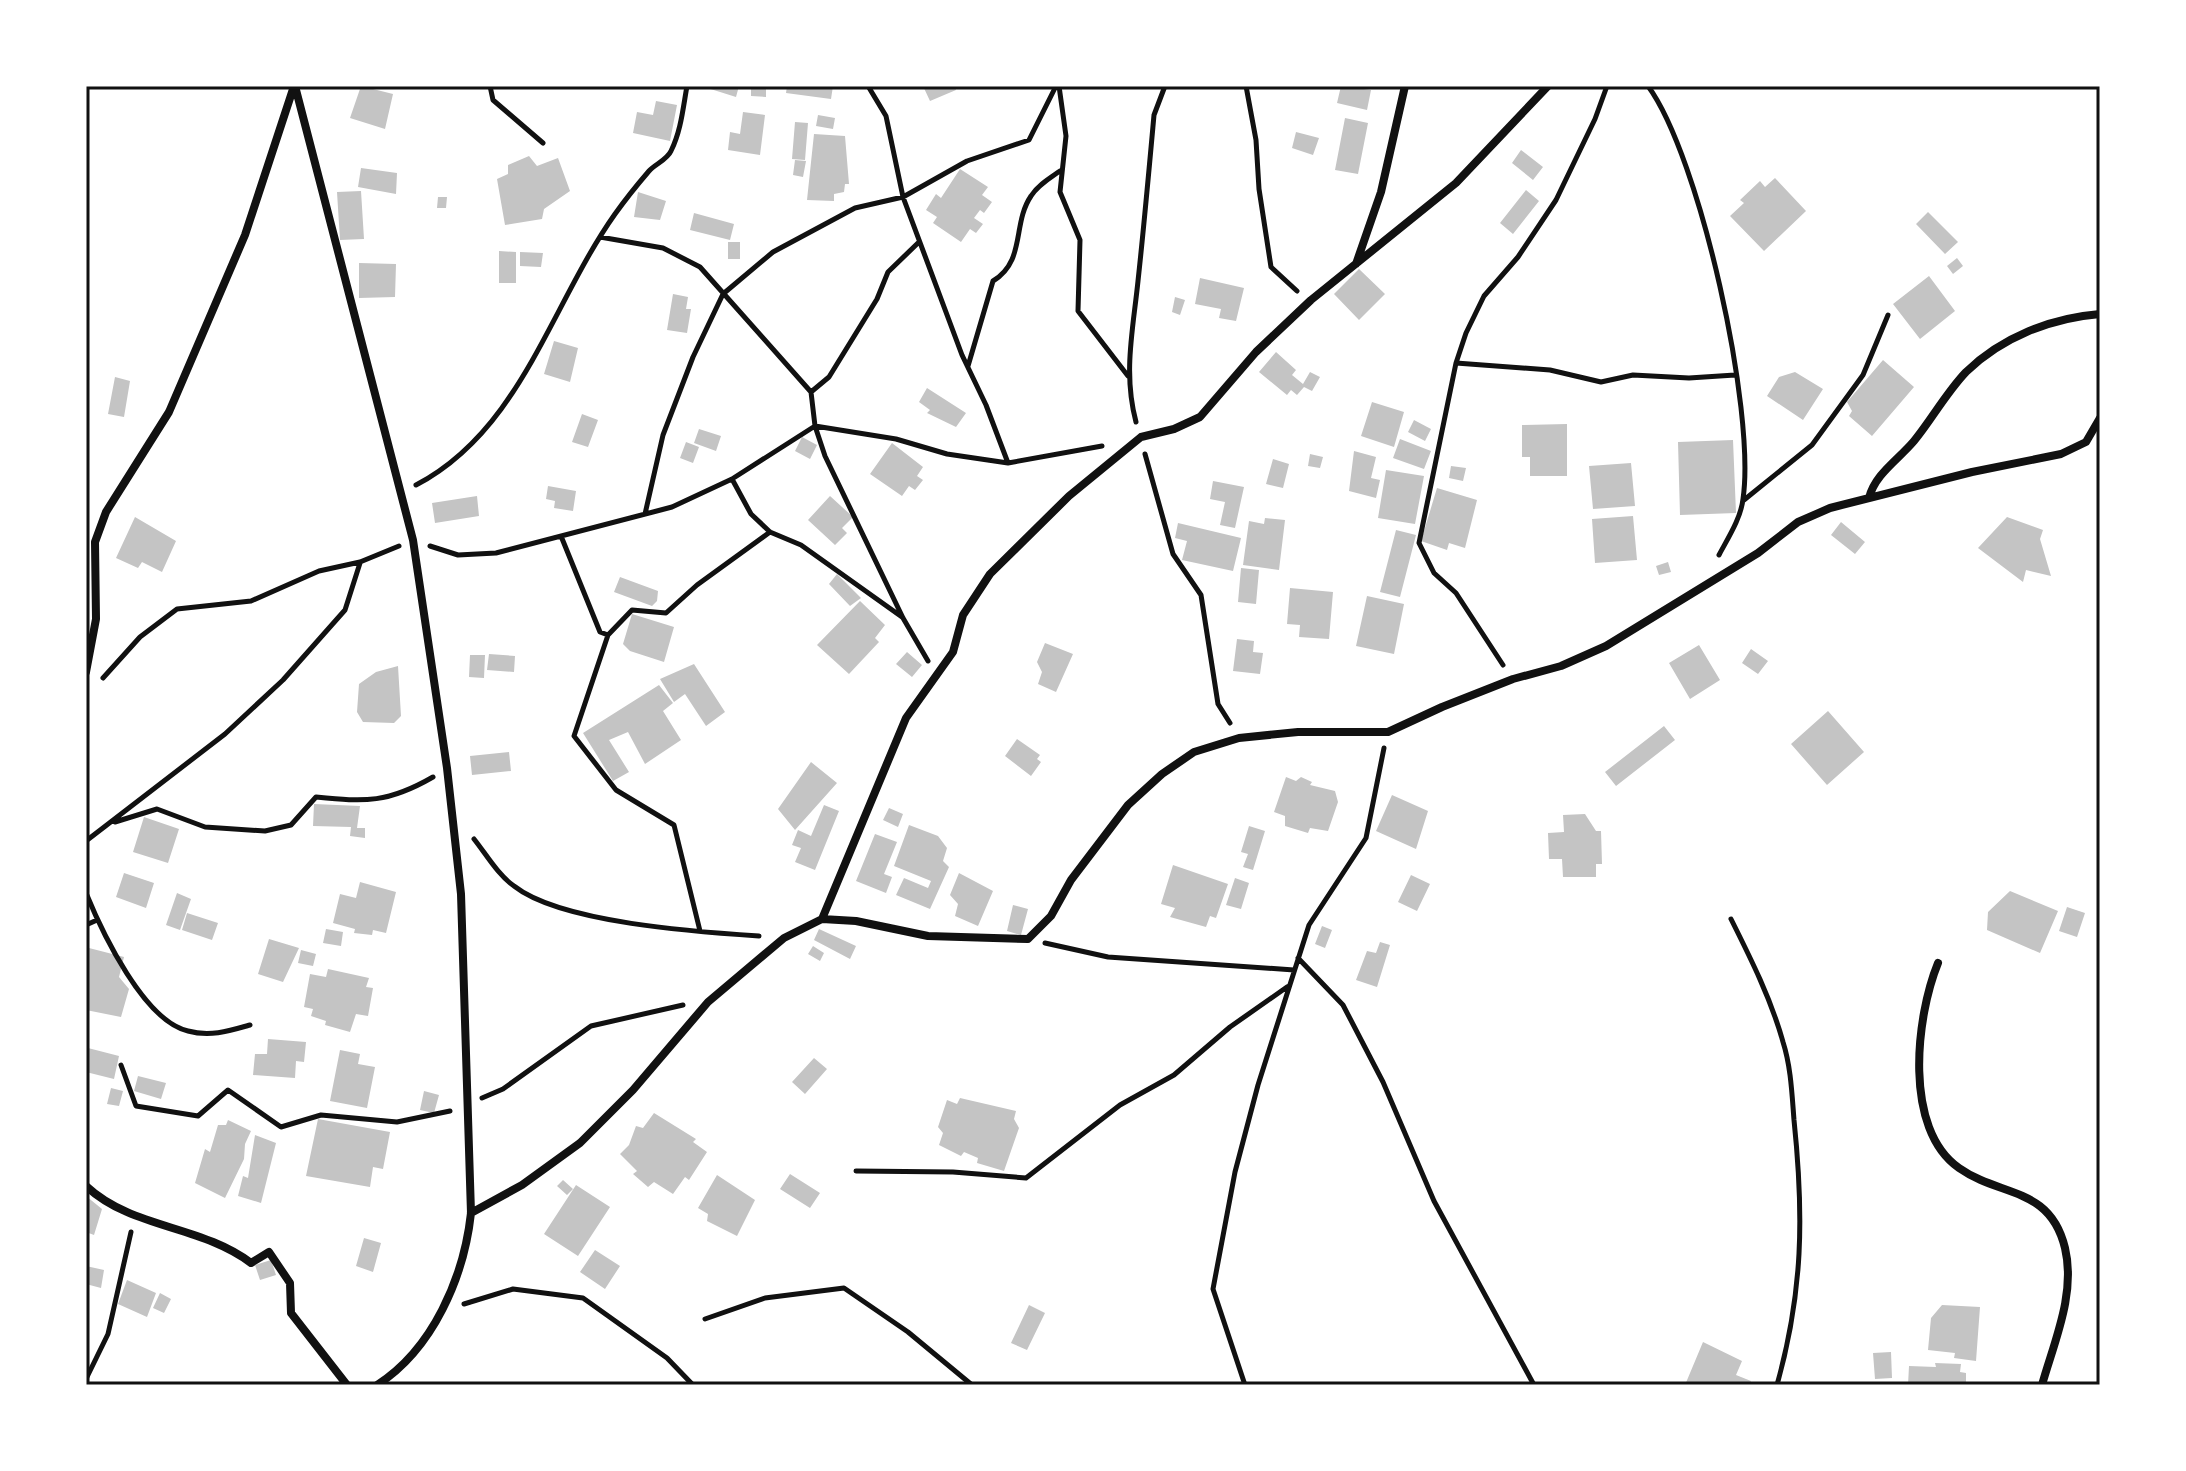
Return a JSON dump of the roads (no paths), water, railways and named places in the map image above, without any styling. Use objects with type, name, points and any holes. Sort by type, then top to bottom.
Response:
[{"type":"street","points":[[294,86],[413,540],[447,768],[461,894],[471,1213],[467,1254],[431,1333],[394,1374],[377,1385]]},
{"type":"street","points":[[86,672],[96,619],[94,568],[100,527],[113,500],[169,412],[245,235],[294,86]]},
{"type":"street","points":[[1356,265],[1381,192],[1405,86]]},
{"type":"street","points":[[822,919],[906,718],[953,652],[963,615],[990,574],[1069,496],[1141,437],[1174,429],[1200,417],[1256,352],[1311,300],[1456,183],[1548,86]]},
{"type":"street","points":[[1869,498],[1873,482],[1916,438],[1967,371],[2010,338],[2052,323],[2100,314]]},
{"type":"street","points":[[471,1213],[522,1185],[580,1143],[633,1090],[708,1002],[784,938],[822,919],[856,921],[928,936],[1028,939],[1051,916],[1071,880],[1128,805],[1162,774],[1194,752],[1239,738],[1298,732],[1388,732],[1513,679],[1561,666],[1606,646],[1758,553],[1798,522],[1830,508],[2061,454],[2086,442],[2100,418]]},
{"type":"street","points":[[1938,963],[1926,993],[1921,1025],[1923,1105],[1934,1138],[1946,1158],[1962,1171],[2038,1202],[2055,1222],[2065,1247],[2067,1296],[2042,1385]]},
{"type":"street","points":[[86,1186],[132,1216],[210,1239],[251,1263],[269,1252],[290,1283],[291,1313],[347,1385]]}]
